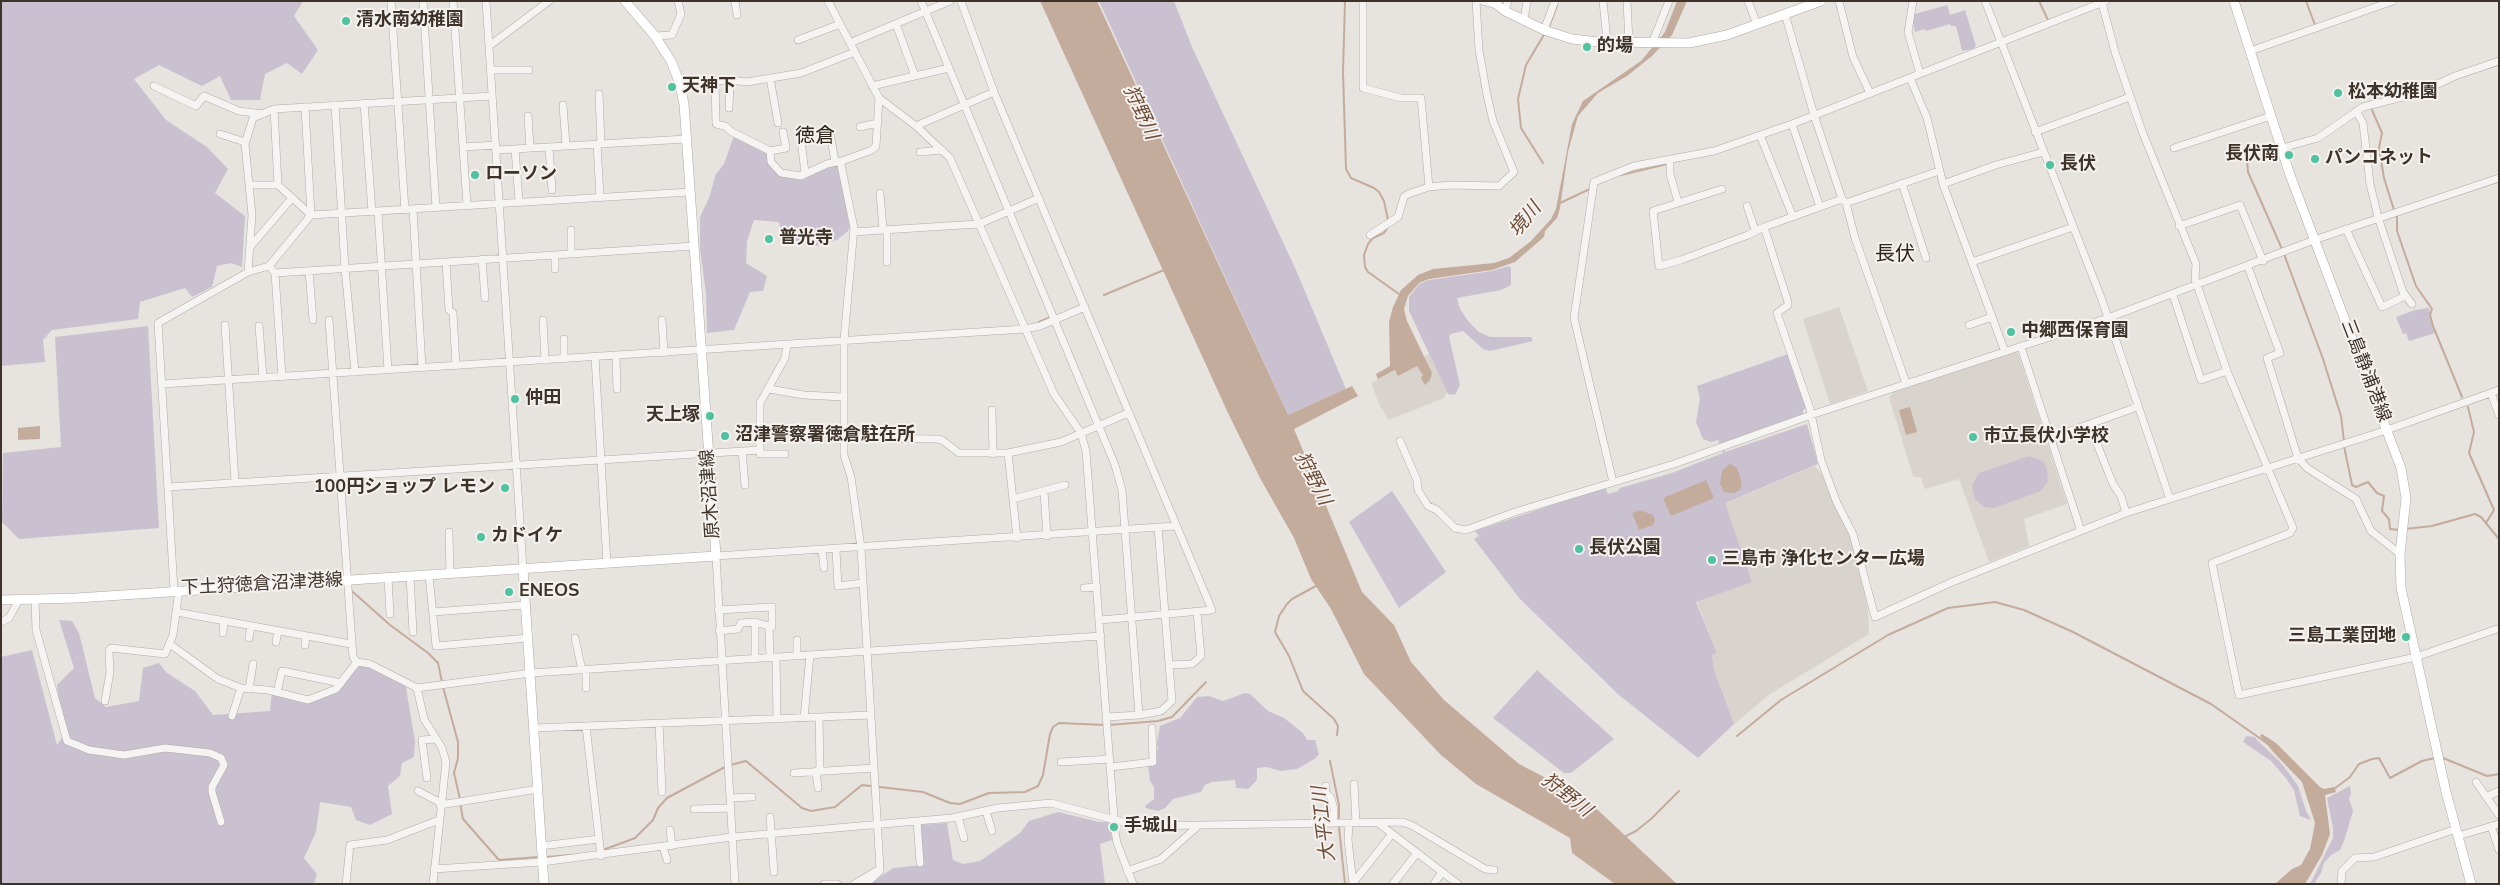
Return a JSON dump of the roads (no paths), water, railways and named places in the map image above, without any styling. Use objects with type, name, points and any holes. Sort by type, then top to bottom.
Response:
[{"type":"main road","name":"原木沼津線","points":[[523,569],[716,556],[686,139],[680,84],[671,61],[655,36],[625,1]]},
{"type":"main road","points":[[1493,2],[1505,11],[1544,30],[1572,39],[1670,43],[1701,42],[1821,1]]},
{"type":"main road","name":"三島静浦港線","points":[[2234,1],[2314,240],[2387,430],[2405,485],[2406,506],[2400,554],[2401,588],[2439,761],[2457,832]]},
{"type":"main road","points":[[523,569],[544,884]]},
{"type":"main road","name":"下土狩徳倉沼津港線","points":[[1,600],[34,600],[523,569]]},
{"type":"main road","points":[[2457,832],[2471,884]]},
{"type":"street","points":[[391,1],[405,210]]},
{"type":"street","points":[[423,1],[436,208]]},
{"type":"street","points":[[454,1],[467,205]]},
{"type":"street","points":[[486,1],[523,569]]},
{"type":"street","points":[[489,46],[549,1]]},
{"type":"street","points":[[655,36],[672,35],[680,14],[678,1]]},
{"type":"street","points":[[735,1],[737,16]]},
{"type":"street","points":[[770,151],[771,162],[781,173],[796,176],[838,162],[876,146],[878,98],[828,1]]},
{"type":"street","points":[[920,1],[1120,481],[1139,715]]},
{"type":"street","points":[[850,43],[950,1]]},
{"type":"street","points":[[960,1],[994,92],[1212,610],[1100,620]]},
{"type":"street","points":[[1363,1],[1363,88],[1401,98],[1421,98],[1429,187]]},
{"type":"street","points":[[1370,235],[1394,221],[1400,212],[1404,197],[1429,187],[1450,185],[1499,186],[1514,172],[1493,121],[1487,95],[1479,50],[1476,1]]},
{"type":"street","points":[[1482,1],[1493,2]]},
{"type":"street","points":[[1505,11],[1508,1]]},
{"type":"street","points":[[1524,20],[1527,1]]},
{"type":"street","points":[[1544,30],[1555,1]]},
{"type":"street","points":[[1603,1],[1607,41]]},
{"type":"street","points":[[1627,1],[1629,42]]},
{"type":"street","points":[[1653,42],[1669,1]]},
{"type":"street","points":[[1663,17],[1675,1]]},
{"type":"street","points":[[1748,1],[1756,24]]},
{"type":"street","points":[[1839,1],[1853,57],[1868,89]]},
{"type":"street","points":[[1914,1],[1908,32],[1919,72]]},
{"type":"street","points":[[1985,1],[2108,318],[2137,407],[2170,498]]},
{"type":"street","points":[[2250,51],[2393,1]]},
{"type":"street","points":[[1613,482],[1574,318],[1594,182],[1634,166],[1714,151],[1792,124],[1868,89],[1910,78],[1919,72],[2104,2],[2130,97],[2179,226],[2196,264],[2195,279],[2197,286],[2227,371],[2266,468],[2293,528],[2290,533],[2212,564],[2239,695],[2416,657],[2497,629]]},
{"type":"street","points":[[1785,14],[1814,115],[1906,383]]},
{"type":"street","points":[[798,40],[840,24]]},
{"type":"street","points":[[896,24],[915,76]]},
{"type":"street","points":[[680,84],[730,80],[747,82],[801,73],[855,52]]},
{"type":"street","points":[[2282,148],[2318,138],[2356,111],[2418,93],[2455,76],[2499,61]]},
{"type":"street","points":[[872,86],[949,68]]},
{"type":"street","points":[[491,70],[529,70]]},
{"type":"street","points":[[770,78],[778,123]]},
{"type":"street","points":[[1910,78],[1927,118],[1939,171],[2005,352]]},
{"type":"street","points":[[729,108],[730,80]]},
{"type":"street","points":[[715,81],[716,124],[725,126],[732,132],[770,151],[786,148],[783,132]]},
{"type":"street","points":[[154,86],[196,106],[204,96],[239,111],[264,114]]},
{"type":"street","points":[[916,126],[994,92]]},
{"type":"street","points":[[599,94],[600,197]]},
{"type":"street","points":[[248,272],[252,215],[245,142],[254,118],[274,109],[492,96]]},
{"type":"street","points":[[2035,132],[2130,97]]},
{"type":"street","points":[[878,98],[916,126],[950,158],[1056,398],[1082,433],[1086,451],[1100,620],[1114,820],[1117,843],[1133,884]]},
{"type":"street","points":[[364,103],[381,266],[388,370]]},
{"type":"street","points":[[335,105],[345,268],[354,372]]},
{"type":"street","points":[[563,105],[566,146]]},
{"type":"street","points":[[105,701],[110,672],[109,651],[111,648],[165,654],[171,644],[176,612],[177,590],[168,487],[158,323],[248,272],[269,266],[311,215],[305,107]]},
{"type":"street","points":[[274,109],[278,185]]},
{"type":"street","points":[[2356,111],[2363,123],[2370,184],[2378,217],[2405,296],[2412,304]]},
{"type":"street","points":[[528,116],[530,148]]},
{"type":"street","points":[[2174,148],[2271,116]]},
{"type":"street","points":[[860,127],[878,123]]},
{"type":"street","points":[[1792,124],[1820,207]]},
{"type":"street","points":[[830,132],[851,206],[854,232],[844,340],[844,455],[851,477],[861,548],[880,868],[880,872],[866,884]]},
{"type":"street","points":[[220,134],[245,142]]},
{"type":"street","points":[[1760,135],[1793,217]]},
{"type":"street","points":[[463,147],[516,149],[686,139]]},
{"type":"street","points":[[800,140],[805,173]]},
{"type":"street","points":[[548,147],[552,190]]},
{"type":"street","points":[[516,149],[520,202]]},
{"type":"street","points":[[920,152],[942,150]]},
{"type":"street","points":[[1944,184],[1996,165],[2043,152]]},
{"type":"street","points":[[1670,160],[1670,174],[1678,202]]},
{"type":"street","points":[[1722,189],[1653,211],[1659,266],[1728,243],[1755,230],[1820,207],[1939,171]]},
{"type":"street","points":[[1400,441],[1417,480],[1418,490],[1428,506],[1437,510],[1455,528],[1462,530],[1674,464],[1906,383],[2108,318],[2378,217],[2499,178]]},
{"type":"street","points":[[1902,183],[1926,258]]},
{"type":"street","points":[[249,185],[278,185],[311,215],[413,210],[499,202],[690,192]]},
{"type":"street","points":[[880,193],[888,262]]},
{"type":"street","points":[[250,247],[292,198]]},
{"type":"street","points":[[854,232],[979,224],[1039,198]]},
{"type":"street","points":[[2179,226],[2240,205],[2263,261]]},
{"type":"street","points":[[1747,206],[1755,230]]},
{"type":"street","points":[[413,210],[422,368]]},
{"type":"street","points":[[1764,227],[1788,302],[1788,305],[1777,313],[1811,415],[1821,460],[1837,502],[1853,534],[1866,576],[1873,614],[1877,616],[1952,582],[2170,498],[2387,430],[2499,390]]},
{"type":"street","points":[[1972,262],[2072,227]]},
{"type":"street","points":[[2346,229],[2382,307],[2405,296]]},
{"type":"street","points":[[570,230],[571,254]]},
{"type":"street","points":[[276,273],[694,246]]},
{"type":"street","points":[[554,255],[555,269]]},
{"type":"street","points":[[482,259],[485,298]]},
{"type":"street","points":[[446,262],[449,310],[453,313],[456,366]]},
{"type":"street","points":[[269,266],[276,273],[282,377]]},
{"type":"street","points":[[2248,267],[2280,353],[2267,358],[2298,458],[2306,468],[2356,499],[2372,531],[2400,554]]},
{"type":"street","points":[[309,271],[312,320]]},
{"type":"street","points":[[2173,294],[2200,380],[2227,371]]},
{"type":"street","points":[[162,384],[1025,329],[1033,328],[1085,307]]},
{"type":"street","points":[[1969,325],[1992,317]]},
{"type":"street","points":[[329,320],[353,658],[357,662],[370,664],[417,688],[531,673],[1101,636]]},
{"type":"street","points":[[543,320],[545,360]]},
{"type":"street","points":[[662,320],[664,352]]},
{"type":"street","points":[[225,325],[234,482]]},
{"type":"street","points":[[259,326],[263,378]]},
{"type":"street","points":[[564,339],[564,359]]},
{"type":"street","points":[[785,454],[760,454],[760,403],[785,358],[786,345]]},
{"type":"street","points":[[2021,347],[2081,531]]},
{"type":"street","points":[[616,355],[617,389]]},
{"type":"street","points":[[595,357],[607,564]]},
{"type":"street","points":[[769,389],[804,395],[843,397]]},
{"type":"street","points":[[2491,392],[2499,415]]},
{"type":"street","points":[[2051,438],[2137,407]]},
{"type":"street","points":[[992,410],[993,454]]},
{"type":"street","points":[[760,433],[830,434],[856,439],[937,439],[942,440],[959,453],[993,454],[1052,445],[1128,413]]},
{"type":"street","points":[[2089,424],[2113,484],[2121,496],[2126,514]]},
{"type":"street","points":[[168,487],[742,451],[760,448]]},
{"type":"street","points":[[742,451],[745,485]]},
{"type":"street","points":[[1008,453],[1018,538]]},
{"type":"street","points":[[1013,499],[1065,485]]},
{"type":"street","points":[[1044,491],[1047,536]]},
{"type":"street","points":[[735,884],[716,556],[836,550],[1176,526]]},
{"type":"street","points":[[1108,723],[1161,711],[1172,701],[1158,528]]},
{"type":"street","points":[[449,532],[450,574]]},
{"type":"street","points":[[822,550],[824,568]]},
{"type":"street","points":[[836,550],[838,586],[863,583]]},
{"type":"street","points":[[429,575],[436,646],[528,638]]},
{"type":"street","points":[[410,576],[412,632]]},
{"type":"street","points":[[388,578],[390,614]]},
{"type":"street","points":[[1084,588],[1097,587]]},
{"type":"street","points":[[1,622],[9,618],[18,600]]},
{"type":"street","points":[[34,600],[36,630],[67,741],[89,750],[124,755],[165,748],[210,753],[221,758],[224,765],[212,787],[221,822]]},
{"type":"street","points":[[433,612],[526,604]]},
{"type":"street","points":[[718,610],[772,607],[772,627],[755,622],[741,623],[738,629],[719,631]]},
{"type":"street","points":[[176,612],[351,644]]},
{"type":"street","points":[[1169,665],[1192,664],[1201,656],[1198,612]]},
{"type":"street","points":[[223,633],[224,621]]},
{"type":"street","points":[[755,622],[755,659]]},
{"type":"street","points":[[249,638],[251,626]]},
{"type":"street","points":[[769,626],[777,719]]},
{"type":"street","points":[[276,642],[278,631]]},
{"type":"street","points":[[305,645],[306,636]]},
{"type":"street","points":[[575,638],[584,670],[586,688]]},
{"type":"street","points":[[797,640],[797,656]]},
{"type":"street","points":[[171,644],[218,680],[241,688],[277,692],[308,700],[336,689],[357,662]]},
{"type":"street","points":[[804,718],[810,655]]},
{"type":"street","points":[[249,689],[254,664]]},
{"type":"street","points":[[277,692],[282,671],[341,683]]},
{"type":"street","points":[[232,716],[241,688]]},
{"type":"street","points":[[417,688],[424,719],[442,748],[446,762],[433,884]]},
{"type":"street","points":[[534,728],[871,715]]},
{"type":"street","points":[[818,788],[819,717]]},
{"type":"street","points":[[659,723],[662,792]]},
{"type":"street","points":[[586,726],[600,852]]},
{"type":"street","points":[[1061,762],[1153,762],[1152,728]]},
{"type":"street","points":[[427,778],[422,740],[436,739]]},
{"type":"street","points":[[794,773],[874,768]]},
{"type":"street","points":[[2476,782],[2499,815]]},
{"type":"street","points":[[1353,884],[1348,840],[1354,784]]},
{"type":"street","points":[[1326,786],[1324,792],[1330,798],[1334,809],[1334,823]]},
{"type":"street","points":[[418,791],[441,804],[538,789]]},
{"type":"street","points":[[2486,797],[2499,791]]},
{"type":"street","points":[[730,798],[752,797]]},
{"type":"street","points":[[434,869],[542,856],[663,848],[732,837],[958,817],[986,811],[1051,803],[1138,826],[1334,823],[1410,824],[1485,869],[1494,870]]},
{"type":"street","points":[[694,809],[730,808]]},
{"type":"street","points":[[986,811],[992,831]]},
{"type":"street","points":[[770,817],[774,872]]},
{"type":"street","points":[[958,817],[964,838]]},
{"type":"street","points":[[346,884],[350,845],[387,840],[439,820]]},
{"type":"street","points":[[918,821],[920,863]]},
{"type":"street","points":[[1377,823],[1458,884]]},
{"type":"street","points":[[2341,884],[2342,871],[2354,858],[2374,857],[2457,832],[2499,824]]},
{"type":"street","points":[[1127,871],[1162,859],[1194,832],[1198,826]]},
{"type":"street","points":[[2491,826],[2499,850]]},
{"type":"street","points":[[670,830],[672,846]]},
{"type":"street","points":[[1353,884],[1392,834]]},
{"type":"street","points":[[542,856],[599,839]]},
{"type":"street","points":[[663,848],[667,860]]},
{"type":"street","points":[[1393,884],[1417,853]]},
{"type":"street","points":[[854,884],[880,868]]},
{"type":"street","points":[[1434,884],[1442,872]]},
{"type":"street","points":[[824,884],[836,884]]},
{"type":"water","name":"狩野川","points":[[1040,1],[1097,1],[1288,415],[1352,386],[1358,396],[1294,429],[1362,592],[1394,625],[1411,662],[1444,700],[1519,764],[1586,799],[1677,884],[1615,884],[1572,853],[1570,838],[1476,784],[1441,755],[1364,674],[1331,609],[1311,579],[1294,538],[1260,478],[1228,413]]},
{"type":"water","points":[[1677,1],[1687,1],[1672,35],[1652,56],[1627,76],[1598,93],[1578,116],[1568,152],[1560,208],[1557,218],[1545,231],[1544,237],[1515,262],[1492,270],[1429,279],[1419,283],[1408,296],[1404,309],[1407,321],[1432,373],[1430,380],[1425,385],[1421,378],[1423,375],[1417,366],[1398,376],[1395,370],[1378,379],[1376,374],[1390,366],[1389,322],[1393,307],[1401,290],[1418,275],[1433,269],[1494,263],[1509,258],[1531,241],[1551,219],[1556,209],[1572,124],[1583,101],[1641,61],[1665,32]]},
{"type":"water","points":[[1910,407],[1917,432],[1906,435],[1899,410]]},
{"type":"water","points":[[40,426],[40,439],[18,440],[18,428]]},
{"type":"water","points":[[1730,464],[1737,468],[1742,483],[1740,490],[1734,493],[1724,492],[1720,484],[1722,470]]},
{"type":"water","points":[[1706,480],[1714,498],[1671,516],[1663,498]]},
{"type":"water","points":[[1640,510],[1653,515],[1655,520],[1653,525],[1639,530],[1632,513]]},
{"type":"water","points":[[2262,734],[2276,743],[2320,787],[2324,789],[2334,787],[2336,792],[2325,795],[2330,834],[2322,855],[2305,884],[2275,884],[2292,869],[2301,865],[2310,849],[2315,823],[2302,782],[2260,736]]},
{"type":"waterway","points":[[1345,1],[1343,72],[1346,169],[1351,178],[1379,192],[1384,201],[1388,220]]},
{"type":"waterway","points":[[2039,1],[2048,20]]},
{"type":"waterway","points":[[2306,1],[2315,25]]},
{"type":"waterway","points":[[1549,27],[1557,6]]},
{"type":"waterway","points":[[1543,163],[1521,128],[1518,99],[1526,65],[1545,33]]},
{"type":"waterway","points":[[2372,110],[2382,133],[2379,148],[2384,178],[2394,210]]},
{"type":"waterway","points":[[2247,160],[2248,172],[2282,249]]},
{"type":"waterway","points":[[1621,175],[1667,164]]},
{"type":"waterway","points":[[1560,203],[1592,188]]},
{"type":"waterway","points":[[2397,214],[2397,231],[2416,286],[2432,309],[2430,315],[2433,326],[2462,397]]},
{"type":"waterway","points":[[1388,227],[1384,233],[1373,238],[1368,244],[1364,255],[1365,267],[1368,272],[1399,294]]},
{"type":"waterway","points":[[2284,254],[2323,359],[2341,416],[2344,441]]},
{"type":"waterway","points":[[1104,295],[1164,270]]},
{"type":"waterway","points":[[1039,322],[1051,317]]},
{"type":"waterway","points":[[2468,407],[2474,432],[2469,453],[2494,510],[2486,523]]},
{"type":"waterway","points":[[2344,446],[2352,485],[2356,487],[2368,482],[2377,493],[2384,496],[2382,511],[2389,519],[2390,529],[2400,530]]},
{"type":"waterway","points":[[2405,529],[2432,526],[2475,514],[2481,517],[2499,539]]},
{"type":"waterway","name":"大平江川","points":[[1316,586],[1292,599],[1287,604],[1279,616],[1275,632],[1289,656],[1303,691],[1334,719],[1338,726],[1337,735]]},
{"type":"waterway","points":[[353,592],[390,625],[428,653],[438,663],[442,682]]},
{"type":"waterway","points":[[1737,736],[1781,700],[1888,635],[1948,608],[1995,602],[2024,610],[2073,632],[2211,704],[2268,744]]},
{"type":"waterway","points":[[1109,725],[1158,721],[1172,717],[1206,682]]},
{"type":"waterway","points":[[443,687],[458,742],[458,758],[454,773],[460,799]]},
{"type":"waterway","points":[[730,765],[746,761],[802,808],[811,811],[835,807],[862,785],[923,792],[950,803],[960,804],[989,793],[1025,792],[1038,786],[1043,775],[1050,734],[1053,727],[1059,723],[1105,725]]},
{"type":"waterway","points":[[2334,789],[2350,777],[2359,764],[2372,759],[2379,758],[2390,778],[2422,761],[2435,758]]},
{"type":"waterway","points":[[2443,758],[2487,776],[2499,774]]},
{"type":"waterway","name":"大平江川","points":[[1330,761],[1339,805],[1339,828],[1345,884]]},
{"type":"waterway","points":[[603,850],[635,838],[653,820],[658,808],[667,798],[725,767]]},
{"type":"waterway","points":[[1626,836],[1651,819],[1679,791]]},
{"type":"waterway","points":[[460,803],[463,819],[499,860],[539,857]]},
{"type":"waterway","points":[[546,857],[571,855]]},
{"type":"place","name":"清水南幼稚園","points":[[346,21]]},
{"type":"place","name":"的場","points":[[1587,47]]},
{"type":"place","name":"天神下","points":[[672,87]]},
{"type":"place","name":"松本幼稚園","points":[[2338,93]]},
{"type":"place","name":"長伏南","points":[[2289,155]]},
{"type":"place","name":"パンコネット","points":[[2315,159]]},
{"type":"place","name":"長伏","points":[[2050,165]]},
{"type":"place","name":"ローソン","points":[[475,175]]},
{"type":"place","name":"普光寺","points":[[769,239]]},
{"type":"place","name":"中郷西保育園","points":[[2011,332]]},
{"type":"place","name":"仲田","points":[[515,399]]},
{"type":"place","name":"天上塚","points":[[710,416]]},
{"type":"place","name":"沼津警察署徳倉駐在所","points":[[725,436]]},
{"type":"place","name":"市立長伏小学校","points":[[1973,437]]},
{"type":"place","name":"100円ショップ レモン","points":[[505,488]]},
{"type":"place","name":"カドイケ","points":[[481,537]]},
{"type":"place","name":"長伏公園","points":[[1579,549]]},
{"type":"place","name":"三島市 浄化センター広場","points":[[1712,560]]},
{"type":"place","name":"ENEOS","points":[[509,592]]},
{"type":"place","name":"三島工業団地","points":[[2406,637]]},
{"type":"place","name":"手城山","points":[[1114,827]]},
{"type":"district","name":"徳倉","points":[[815,137]]},
{"type":"district","name":"長伏","points":[[1895,255]]},
{"type":"water label","name":"境川","points":[[1526,220]]}]
